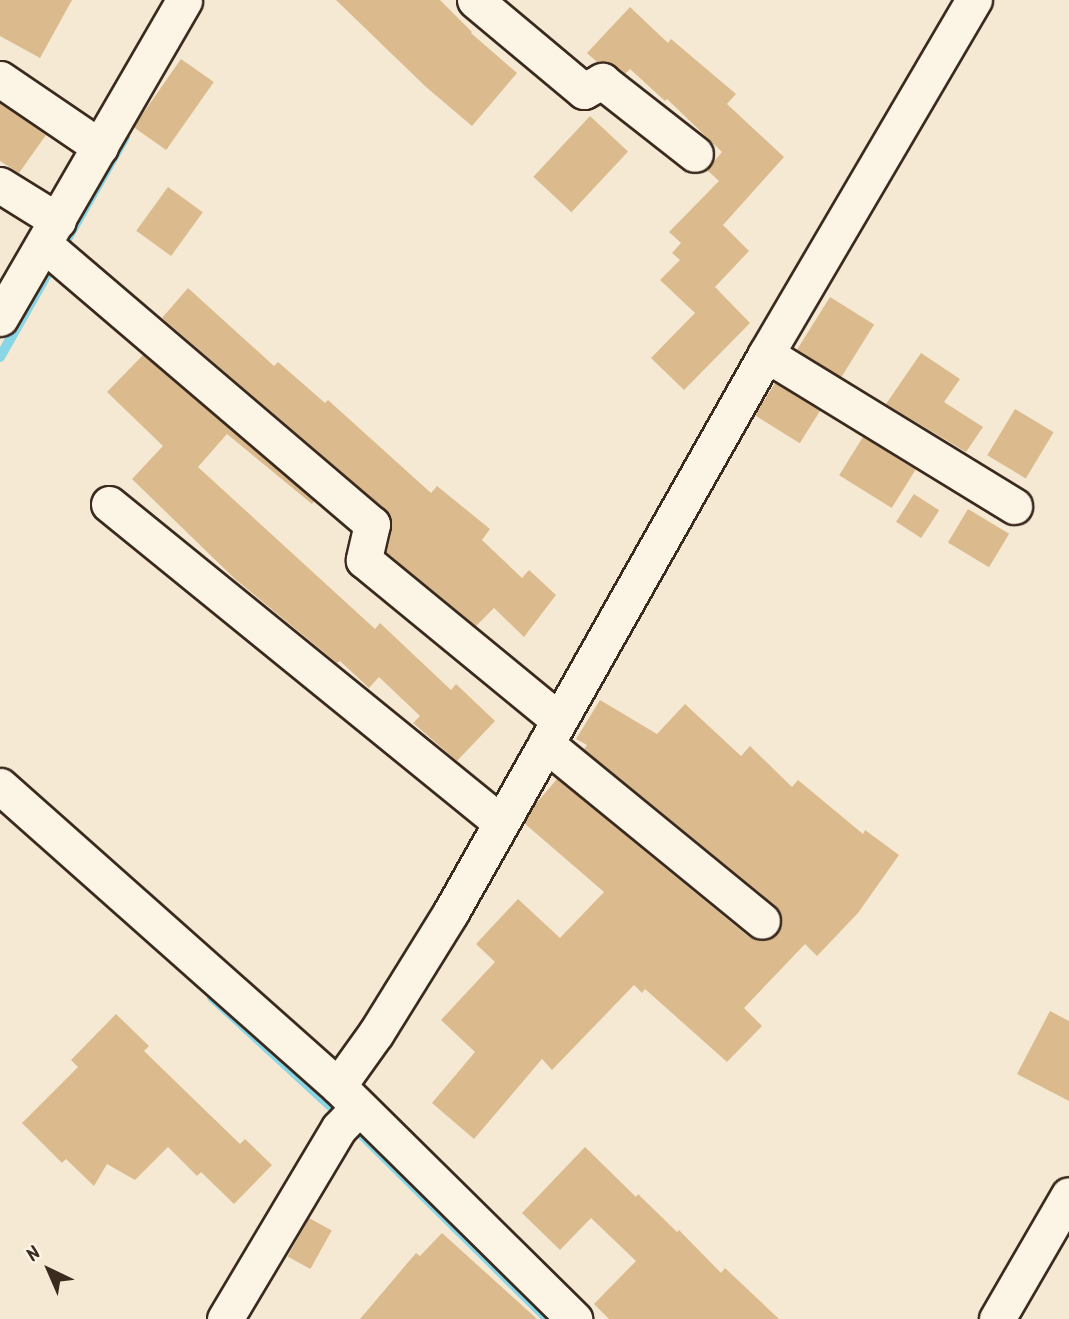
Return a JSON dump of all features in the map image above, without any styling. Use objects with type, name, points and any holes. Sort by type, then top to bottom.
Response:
[{"type":"street","points":[[0,318],[55,245],[100,147],[184,0]]},
{"type":"street","points":[[475,0],[584,91],[602,81],[695,154]]},
{"type":"street","points":[[225,1319],[347,1109],[376,1033],[444,923],[766,354],[974,0]]},
{"type":"street","points":[[0,79],[100,147]]},
{"type":"street","points":[[0,185],[55,245],[372,524],[364,560],[762,921]]},
{"type":"street","points":[[766,354],[1014,506]]},
{"type":"street","points":[[109,504],[500,822]]},
{"type":"street","points":[[0,786],[574,1319]]},
{"type":"street","points":[[997,1319],[1069,1195]]},
{"type":"building","points":[[0,0],[72,0],[40,58],[0,36]]},
{"type":"building","points":[[336,0],[440,0],[471,33],[517,73],[472,126],[426,87]]},
{"type":"building","points":[[630,7],[668,43],[671,39],[736,94],[727,104],[784,157],[723,225],[749,251],[715,287],[750,323],[684,390],[651,358],[695,313],[660,280],[680,260],[672,253],[681,243],[669,232],[719,181],[707,170],[722,152],[667,99],[665,101],[630,69],[625,74],[614,65],[597,62],[587,53]]},
{"type":"building","points":[[181,59],[214,82],[166,150],[133,127]]},
{"type":"building","points":[[0,103],[46,135],[19,173],[0,161]]},
{"type":"building","points":[[590,116],[628,151],[571,212],[533,177]]},
{"type":"building","points":[[168,187],[203,212],[171,256],[136,231]]},
{"type":"building","points":[[188,288],[274,366],[278,362],[325,403],[328,400],[431,493],[437,486],[490,529],[482,540],[522,578],[529,570],[556,595],[524,637],[494,608],[476,626],[386,552],[392,528],[391,517],[385,509],[162,318]]},
{"type":"building","points":[[830,297],[874,325],[841,377],[797,350]]},
{"type":"building","points":[[921,353],[960,379],[944,402],[983,427],[966,452],[886,404]]},
{"type":"building","points":[[143,355],[314,501],[312,504],[227,434],[198,467],[375,629],[380,623],[451,690],[456,684],[495,721],[457,761],[413,723],[420,716],[379,677],[369,688],[340,661],[337,663],[235,579],[132,479],[163,446],[107,392]]},
{"type":"building","points":[[775,383],[820,411],[800,443],[755,415]]},
{"type":"building","points":[[1015,409],[1054,432],[1026,478],[987,455]]},
{"type":"building","points":[[863,437],[916,470],[892,508],[839,475]]},
{"type":"building","points":[[914,494],[939,510],[921,538],[896,522]]},
{"type":"building","points":[[968,509],[1009,534],[989,567],[948,542]]},
{"type":"building","points":[[600,700],[657,734],[685,704],[741,756],[750,746],[792,787],[798,780],[863,834],[865,830],[899,855],[858,913],[817,956],[805,944],[744,1008],[762,1026],[727,1062],[645,989],[642,993],[634,985],[552,1070],[542,1059],[474,1139],[432,1103],[475,1052],[441,1020],[495,962],[476,944],[518,899],[560,938],[604,892],[524,823],[534,806],[557,779],[749,937],[758,941],[768,940],[777,934],[782,925],[781,915],[775,905],[584,749],[587,745],[576,739]]},
{"type":"building","points":[[1050,1011],[1069,1021],[1069,1101],[1017,1074]]},
{"type":"building","points":[[116,1014],[149,1046],[144,1051],[240,1144],[245,1139],[272,1165],[234,1204],[201,1172],[197,1176],[168,1147],[135,1180],[107,1164],[94,1186],[66,1159],[62,1163],[22,1123],[78,1067],[71,1060]]},
{"type":"building","points":[[585,1147],[636,1197],[638,1194],[677,1232],[679,1230],[721,1273],[725,1268],[779,1319],[609,1319],[594,1304],[636,1261],[591,1218],[560,1250],[522,1213]]},
{"type":"building","points":[[309,1218],[332,1231],[310,1269],[288,1256]]},
{"type":"building","points":[[442,1233],[537,1319],[360,1319],[416,1253],[420,1256]]},
{"type":"waterway","points":[[0,357],[125,137]]},
{"type":"waterway","points":[[212,997],[359,1132],[548,1319]]}]
